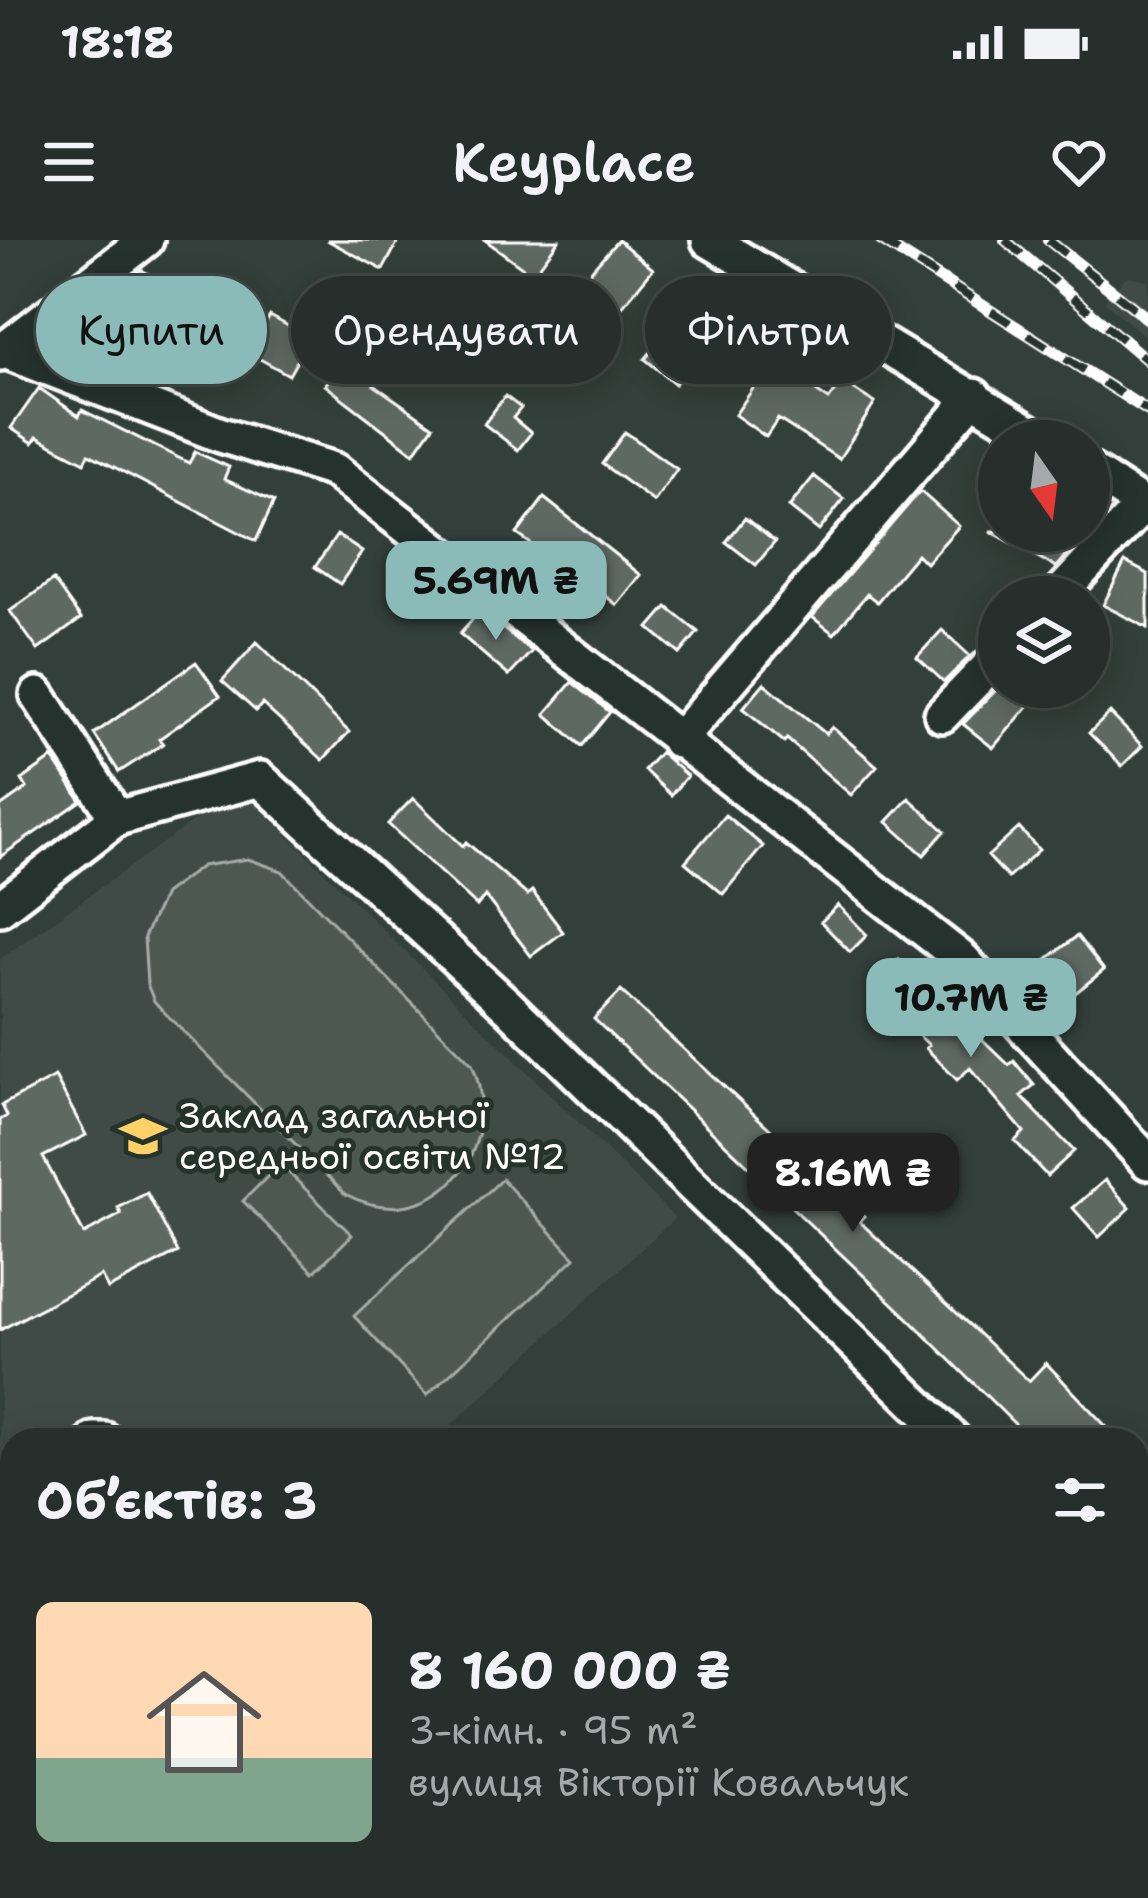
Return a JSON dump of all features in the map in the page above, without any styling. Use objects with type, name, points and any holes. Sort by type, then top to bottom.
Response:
[{"type":"street","points":[[1,351],[146,240]]},
{"type":"street","points":[[709,240],[1011,420]]},
{"type":"street","points":[[1,351],[221,435],[334,470],[962,959],[1148,1162]]},
{"type":"street","points":[[678,741],[974,396]]},
{"type":"street","points":[[1078,576],[1146,506],[1110,483]]},
{"type":"street","points":[[942,715],[978,678]]},
{"type":"street","points":[[38,695],[117,818]]},
{"type":"street","points":[[0,908],[117,818],[260,779],[509,1007],[942,1428]]},
{"type":"shaded area","points":[[1127,276],[1148,280],[1148,339],[1104,301]]},
{"type":"shaded area","name":"Заклад загальної середньої освіти №12","points":[[253,801],[675,1218],[448,1428],[0,1428],[0,959],[209,810]],"holes":[[[232,859],[484,1112],[472,1158],[439,1191],[410,1203],[345,1194],[154,1001],[187,873]]]},
{"type":"shaded area","points":[[248,859],[282,871],[472,1064],[480,1096],[480,1127],[471,1155],[455,1179],[433,1196],[407,1205],[377,1205],[345,1194],[154,1001],[147,984],[144,937],[164,894],[202,866]]},
{"type":"shaded area","points":[[280,1164],[352,1235],[314,1272],[243,1201]]},
{"type":"shaded area","points":[[502,1179],[575,1258],[427,1395],[354,1316]]},
{"type":"building","points":[[327,240],[399,240],[383,270]]},
{"type":"building","points":[[485,240],[559,240],[533,275]]},
{"type":"building","points":[[618,240],[653,269],[621,308],[621,276],[586,276]]},
{"type":"building","points":[[270,316],[291,328],[289,375],[267,363]]},
{"type":"building","points":[[375,384],[433,426],[414,453],[325,385]]},
{"type":"building","points":[[756,384],[806,384],[829,400],[845,384],[875,403],[839,459],[778,419],[766,437],[735,415]]},
{"type":"building","points":[[39,388],[79,416],[82,410],[189,463],[195,452],[229,467],[224,479],[274,502],[256,541],[89,454],[85,462],[37,437],[33,443],[11,428]]},
{"type":"building","points":[[505,396],[521,408],[513,418],[531,433],[518,450],[484,424]]},
{"type":"building","points":[[625,432],[677,469],[654,502],[602,464]]},
{"type":"building","points":[[814,476],[844,499],[819,531],[789,507]]},
{"type":"building","points":[[920,491],[959,526],[926,563],[917,554],[877,602],[867,594],[834,634],[812,617]]},
{"type":"building","points":[[544,498],[641,575],[617,605],[517,534]]},
{"type":"building","points":[[745,518],[775,542],[756,565],[726,542]]},
{"type":"building","points":[[337,535],[362,552],[340,584],[315,567]]},
{"type":"building","points":[[1028,552],[1068,552],[1056,567]]},
{"type":"building","points":[[1125,562],[1148,574],[1148,628],[1110,609],[1110,591]]},
{"type":"building","points":[[53,580],[81,619],[38,650],[10,611]]},
{"type":"building","points":[[667,607],[698,632],[680,654],[649,628]]},
{"type":"building","points":[[480,611],[532,651],[509,676],[460,634]]},
{"type":"building","points":[[942,630],[970,656],[944,682],[917,657]]},
{"type":"building","points":[[257,642],[349,732],[323,760],[262,704],[256,711],[222,681]]},
{"type":"building","points":[[196,662],[220,696],[159,739],[163,744],[119,772],[94,734]]},
{"type":"building","points":[[572,682],[610,712],[582,746],[545,714]]},
{"type":"building","points":[[764,683],[826,734],[832,727],[877,766],[851,795],[743,708]]},
{"type":"building","points":[[979,708],[1026,708],[993,748],[963,724]]},
{"type":"building","points":[[1110,713],[1142,746],[1122,766],[1089,733]]},
{"type":"building","points":[[660,752],[687,776],[671,795],[644,770]]},
{"type":"building","points":[[53,758],[81,801],[0,857],[0,807],[27,788],[22,780]]},
{"type":"building","points":[[413,798],[463,846],[466,842],[527,895],[532,891],[563,932],[531,956],[485,896],[477,906],[388,824]]},
{"type":"building","points":[[909,798],[945,831],[924,855],[887,822]]},
{"type":"building","points":[[725,815],[763,846],[723,894],[685,862]]},
{"type":"building","points":[[1019,828],[1039,850],[1008,878],[988,856]]},
{"type":"building","points":[[838,905],[867,935],[850,952],[821,922]]},
{"type":"building","points":[[1077,936],[1104,970],[1074,994],[1047,959]]},
{"type":"building","points":[[899,959],[1009,1065],[1014,1061],[1034,1085],[1021,1096],[1074,1151],[1047,1176],[1015,1141],[1024,1132],[970,1068],[957,1080],[926,1048],[929,1045],[870,990]]},
{"type":"building","points":[[621,991],[864,1216],[859,1221],[1029,1381],[1046,1363],[1108,1428],[1019,1428],[594,1019]]},
{"type":"building","points":[[55,1077],[86,1135],[43,1157],[84,1234],[147,1193],[178,1252],[108,1289],[101,1276],[0,1330],[0,1120],[7,1116],[2,1105]]},
{"type":"building","points":[[1105,1180],[1130,1208],[1099,1237],[1073,1208]]},
{"type":"railway","points":[[880,240],[1148,411]]},
{"type":"railway","points":[[1005,240],[1148,361]]},
{"type":"railway","points":[[1048,240],[1148,319]]},
{"type":"place","name":"Заклад загальної середньої освіти №12","points":[[143,1136]]}]
